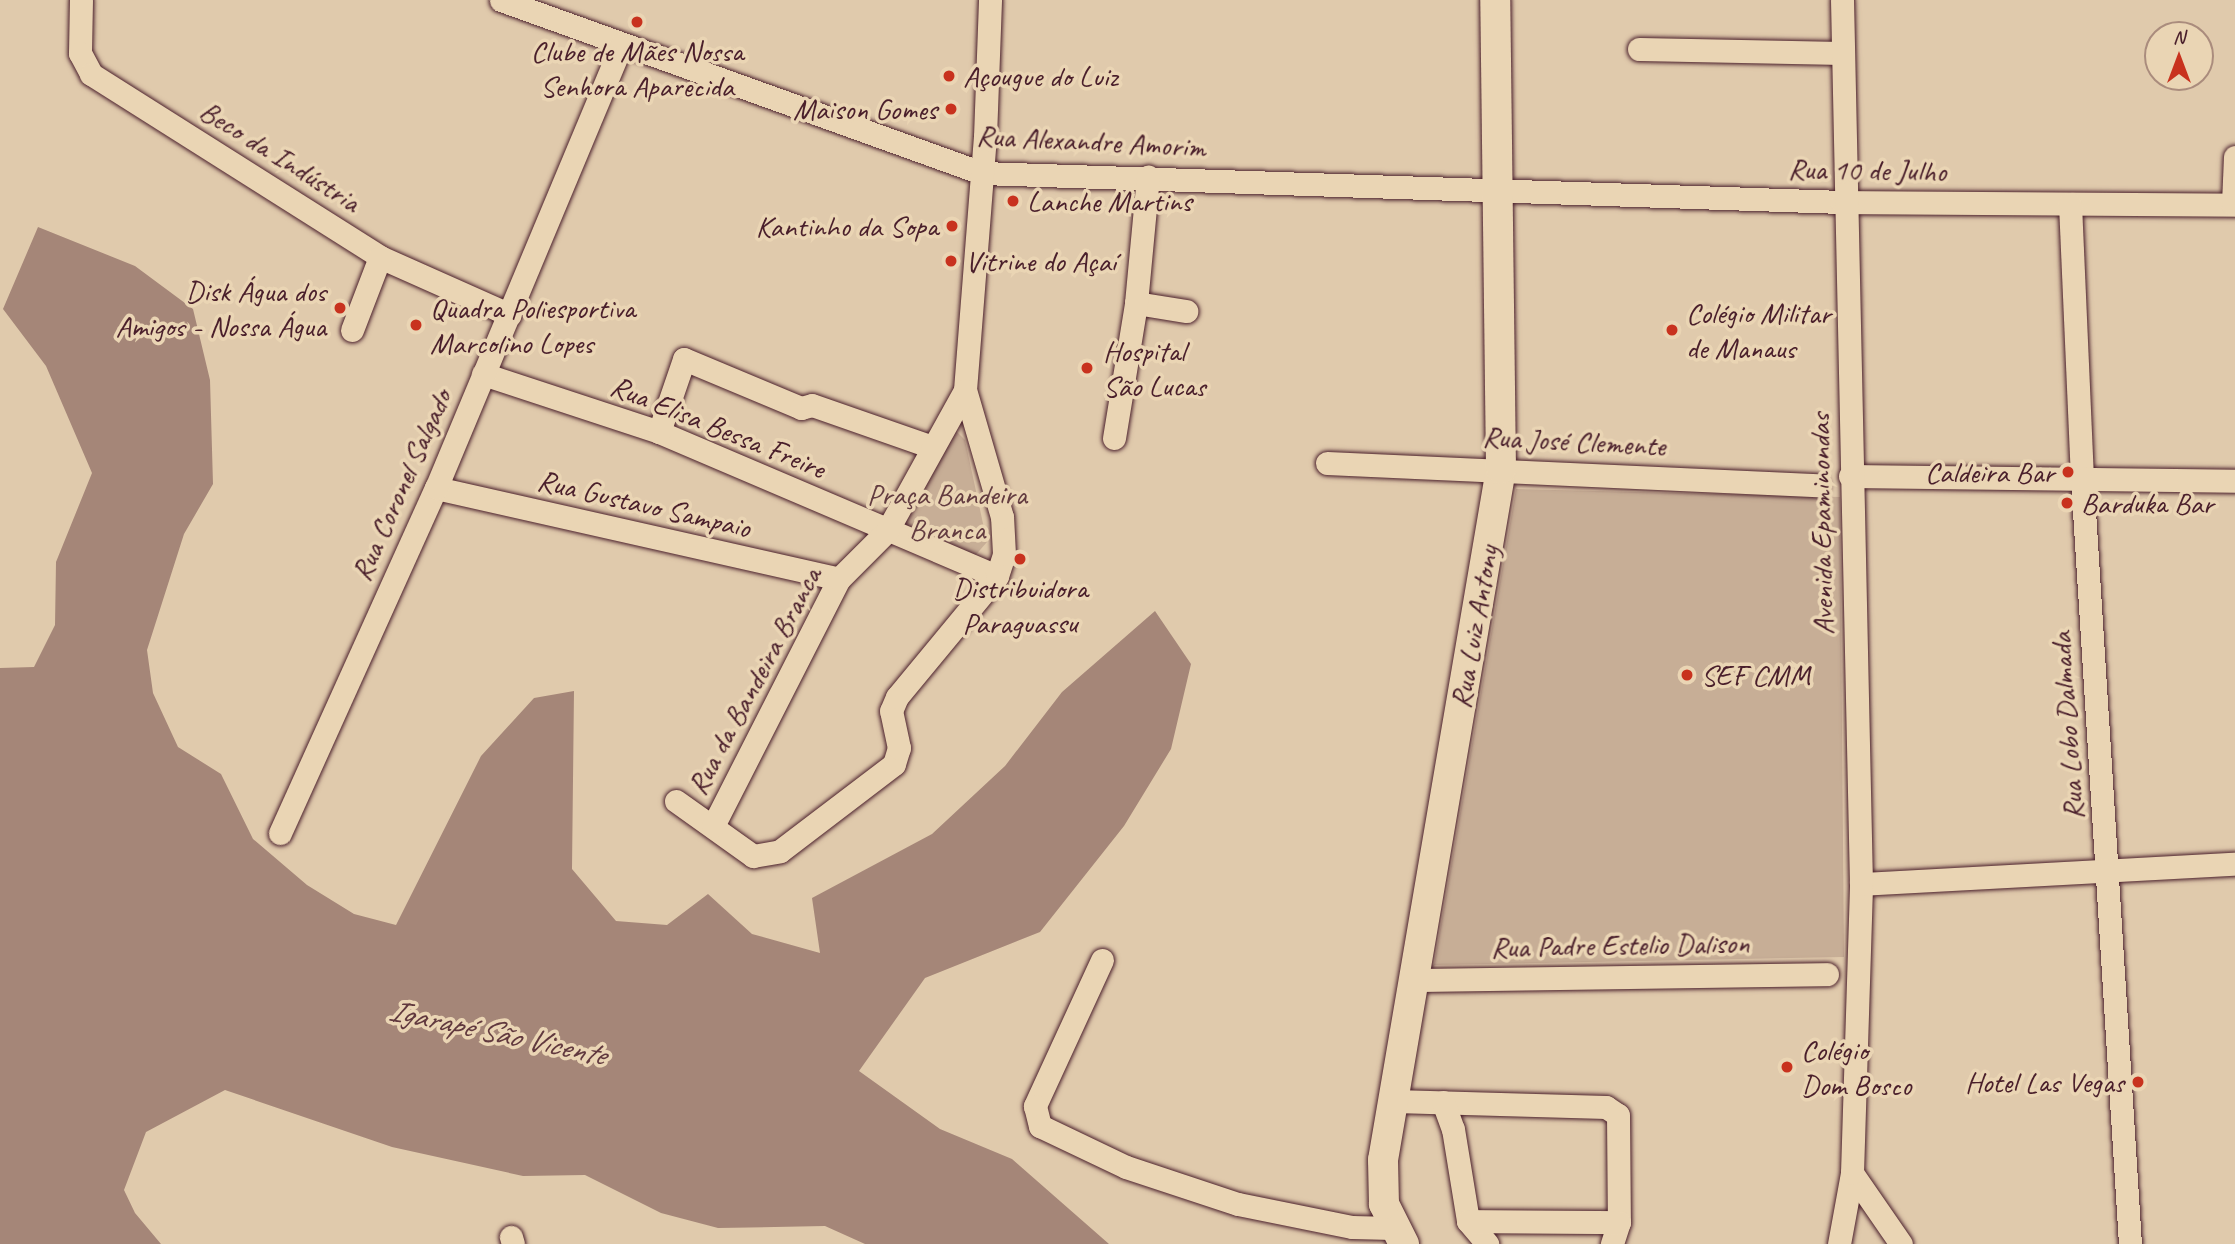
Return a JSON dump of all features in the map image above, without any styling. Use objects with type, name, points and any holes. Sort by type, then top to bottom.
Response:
[{"type":"main road","name":"Rua Luiz Antony","points":[[1398,1236],[1381,1181],[1502,470],[1494,0]]},
{"type":"street","name":"Beco da Indústria","points":[[81,0],[80,53],[91,74],[380,257],[509,315]]},
{"type":"street","name":"Rua Alexandre Amorim","points":[[501,0],[982,173],[1497,190]]},
{"type":"street","points":[[676,801],[753,856],[780,851],[894,764],[899,748],[891,711],[897,698],[997,576],[1004,554],[1002,517],[965,390],[982,173],[990,0]]},
{"type":"street","name":"Avenida Epaminondas","points":[[1839,1244],[1852,1173],[1861,884],[1850,476],[1842,0]]},
{"type":"street","name":"Rua Coronel Salgado","points":[[280,833],[436,488],[622,44]]},
{"type":"street","points":[[1639,49],[1843,53]]},
{"type":"street","points":[[2234,204],[2235,157]]},
{"type":"street","points":[[1114,438],[1136,303],[1148,177]]},
{"type":"street","name":"Rua 10 de Julho","points":[[1497,190],[1847,202],[2234,204]]},
{"type":"street","name":"Rua Lobo Dalmada","points":[[2070,204],[2082,479],[2109,873],[2130,1244]]},
{"type":"street","points":[[352,330],[380,257]]},
{"type":"street","points":[[1136,303],[1186,311]]},
{"type":"street","points":[[659,432],[684,359],[801,408],[812,405],[932,447]]},
{"type":"street","name":"Rua Elisa Bessa Freire","points":[[484,374],[659,432],[997,576]]},
{"type":"street","name":"Rua da Bandeira Branca","points":[[713,826],[839,579],[887,531],[965,390]]},
{"type":"street","name":"Rua José Clemente","points":[[1327,463],[1818,485]]},
{"type":"street","points":[[1850,476],[2235,481]]},
{"type":"street","name":"Rua Gustavo Sampaio","points":[[436,488],[839,579]]},
{"type":"street","points":[[1861,884],[2109,873],[2235,864]]},
{"type":"street","points":[[1102,960],[1035,1106],[1040,1126],[1126,1167],[1238,1204],[1357,1235],[1398,1236]]},
{"type":"street","name":"Rua Padre Estelio Dalison","points":[[1414,980],[1827,974]]},
{"type":"street","points":[[1394,1101],[1606,1107],[1618,1115],[1619,1222],[1612,1244]]},
{"type":"street","points":[[1443,1102],[1453,1129],[1468,1221],[1487,1244]]},
{"type":"street","points":[[1852,1173],[1902,1244]]},
{"type":"street","points":[[1468,1221],[1619,1222]]},
{"type":"green space","name":"Praça Bandeira Branca","points":[[954,429],[965,440],[987,542],[973,558],[903,527]]},
{"type":"green space","points":[[1516,489],[1840,497],[1844,957],[1434,965]]},
{"type":"water","name":"Igarapé São Vicente","points":[[38,227],[135,266],[193,309],[210,380],[213,484],[184,534],[147,650],[153,693],[178,747],[221,774],[253,839],[307,885],[354,914],[396,925],[481,756],[534,698],[574,691],[572,869],[616,921],[667,925],[708,894],[752,934],[820,953],[812,898],[932,834],[1005,766],[1062,692],[1155,611],[1191,664],[1171,749],[1124,826],[1040,932],[925,978],[859,1071],[940,1129],[1012,1159],[1109,1244],[865,1244],[825,1226],[718,1228],[661,1213],[585,1175],[523,1176],[392,1147],[225,1090],[146,1132],[124,1190],[135,1213],[161,1244],[0,1244],[0,668],[34,667],[55,625],[56,562],[92,473],[46,366],[3,309]]},
{"type":"place","name":"Clube de Mães Nossa Senhora Aparecida","points":[[637,22]]},
{"type":"place","name":"Açougue do Luiz","points":[[949,76]]},
{"type":"place","name":"Maison Gomes","points":[[951,109]]},
{"type":"place","name":"Lanche Martins","points":[[1013,201]]},
{"type":"place","name":"Kantinho da Sopa","points":[[952,226]]},
{"type":"place","name":"Vitrine do Açaí","points":[[951,261]]},
{"type":"place","name":"Disk Água dos Amigos - Nossa Água","points":[[340,308]]},
{"type":"place","name":"Quadra Poliesportiva Marcolino Lopes","points":[[416,325]]},
{"type":"place","name":"Colégio Militar de Manaus","points":[[1672,330]]},
{"type":"place","name":"Hospital São Lucas","points":[[1087,368]]},
{"type":"place","name":"Caldeira Bar","points":[[2068,472]]},
{"type":"place","name":"Barduka Bar","points":[[2067,503]]},
{"type":"place","name":"Distribuidora Paraguassu","points":[[1020,559]]},
{"type":"place","name":"SEF CMM","points":[[1687,675]]},
{"type":"place","name":"Colégio Dom Bosco","points":[[1787,1067]]},
{"type":"place","name":"Hotel Las Vegas","points":[[2138,1082]]}]
